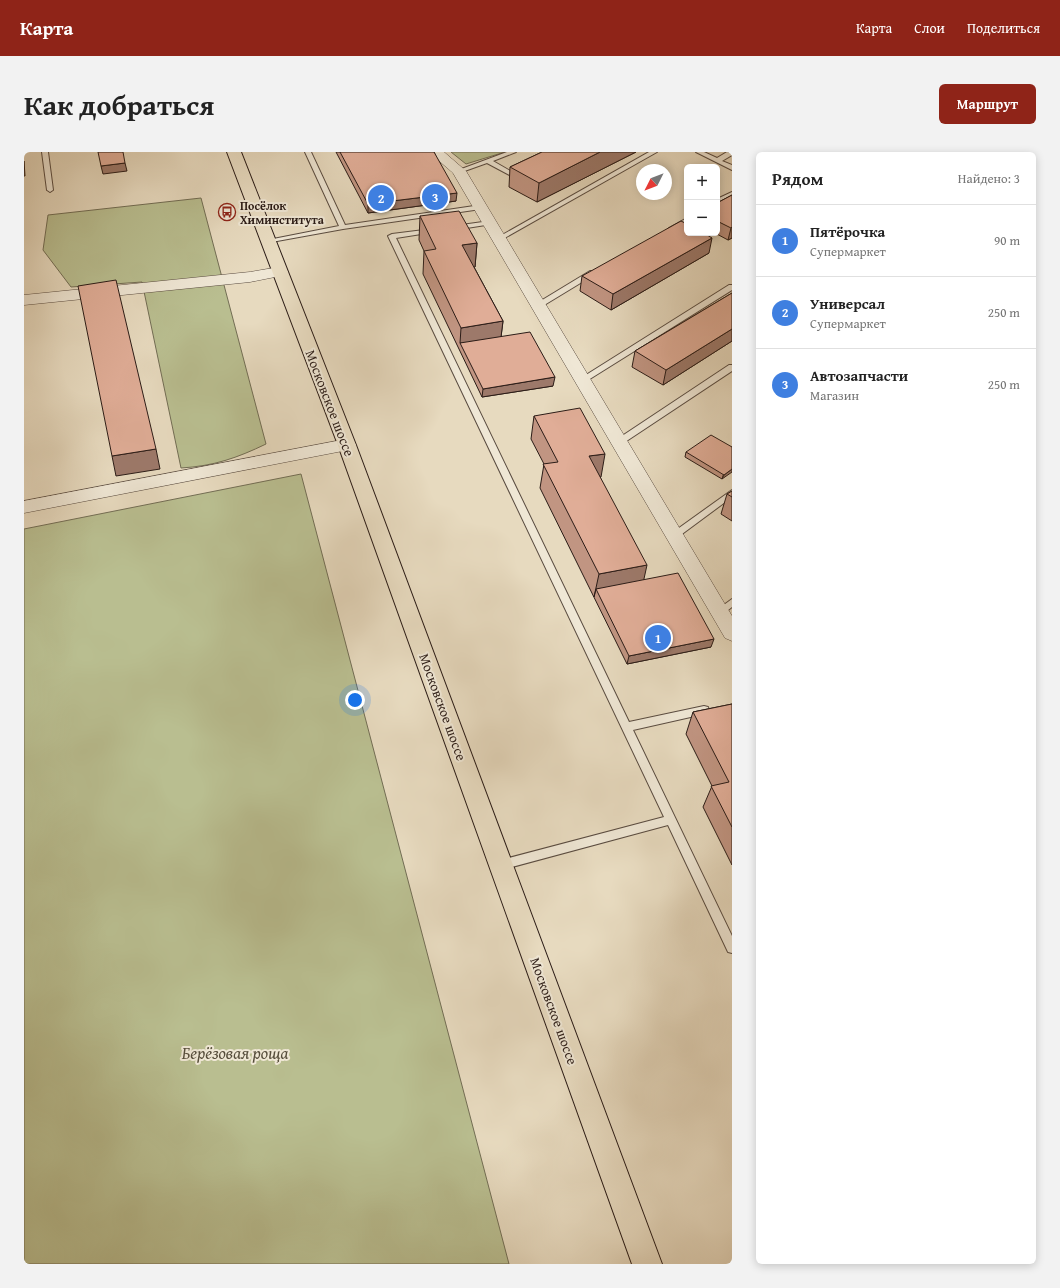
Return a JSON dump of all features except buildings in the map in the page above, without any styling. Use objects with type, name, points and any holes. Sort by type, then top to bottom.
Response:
[{"type":"main road","name":"Московское шоссе","points":[[234,152],[347,445],[647,1264]]},
{"type":"street","points":[[436,152],[460,171],[582,380],[675,535],[726,607],[732,633]]},
{"type":"street","points":[[24,300],[250,277],[280,272]]},
{"type":"street","points":[[24,507],[347,445]]},
{"type":"lane","points":[[46,152],[50,190]]},
{"type":"lane","points":[[308,152],[343,228]]},
{"type":"lane","points":[[460,171],[513,152]]},
{"type":"lane","points":[[500,239],[654,152]]},
{"type":"lane","points":[[699,152],[732,168]]},
{"type":"lane","points":[[717,160],[732,152]]},
{"type":"lane","points":[[487,161],[517,177]]},
{"type":"lane","points":[[720,200],[732,194]]},
{"type":"lane","points":[[268,242],[343,228],[481,207]]},
{"type":"lane","points":[[667,231],[684,222]]},
{"type":"lane","points":[[490,223],[392,236],[732,948]]},
{"type":"lane","points":[[538,305],[599,270]]},
{"type":"lane","points":[[582,380],[732,287]]},
{"type":"lane","points":[[619,442],[732,366]]},
{"type":"lane","points":[[675,535],[732,493]]},
{"type":"lane","points":[[626,727],[717,708]]},
{"type":"lane","points":[[501,865],[670,820]]},
{"type":"green space","points":[[451,152],[505,152],[466,164]]},
{"type":"green space","points":[[201,198],[266,444],[215,463],[181,468],[142,282],[71,287],[43,250],[48,215]]},
{"type":"green space","name":"Берёзовая роща","points":[[301,474],[509,1264],[24,1264],[24,529]]},
{"type":"place","name":"Автозапчасти","points":[[435,197]]},
{"type":"place","name":"Универсал","points":[[381,198]]},
{"type":"place","name":"Посёлок Химинститута","points":[[227,212]]},
{"type":"place","name":"Пятёрочка","points":[[658,638]]}]
